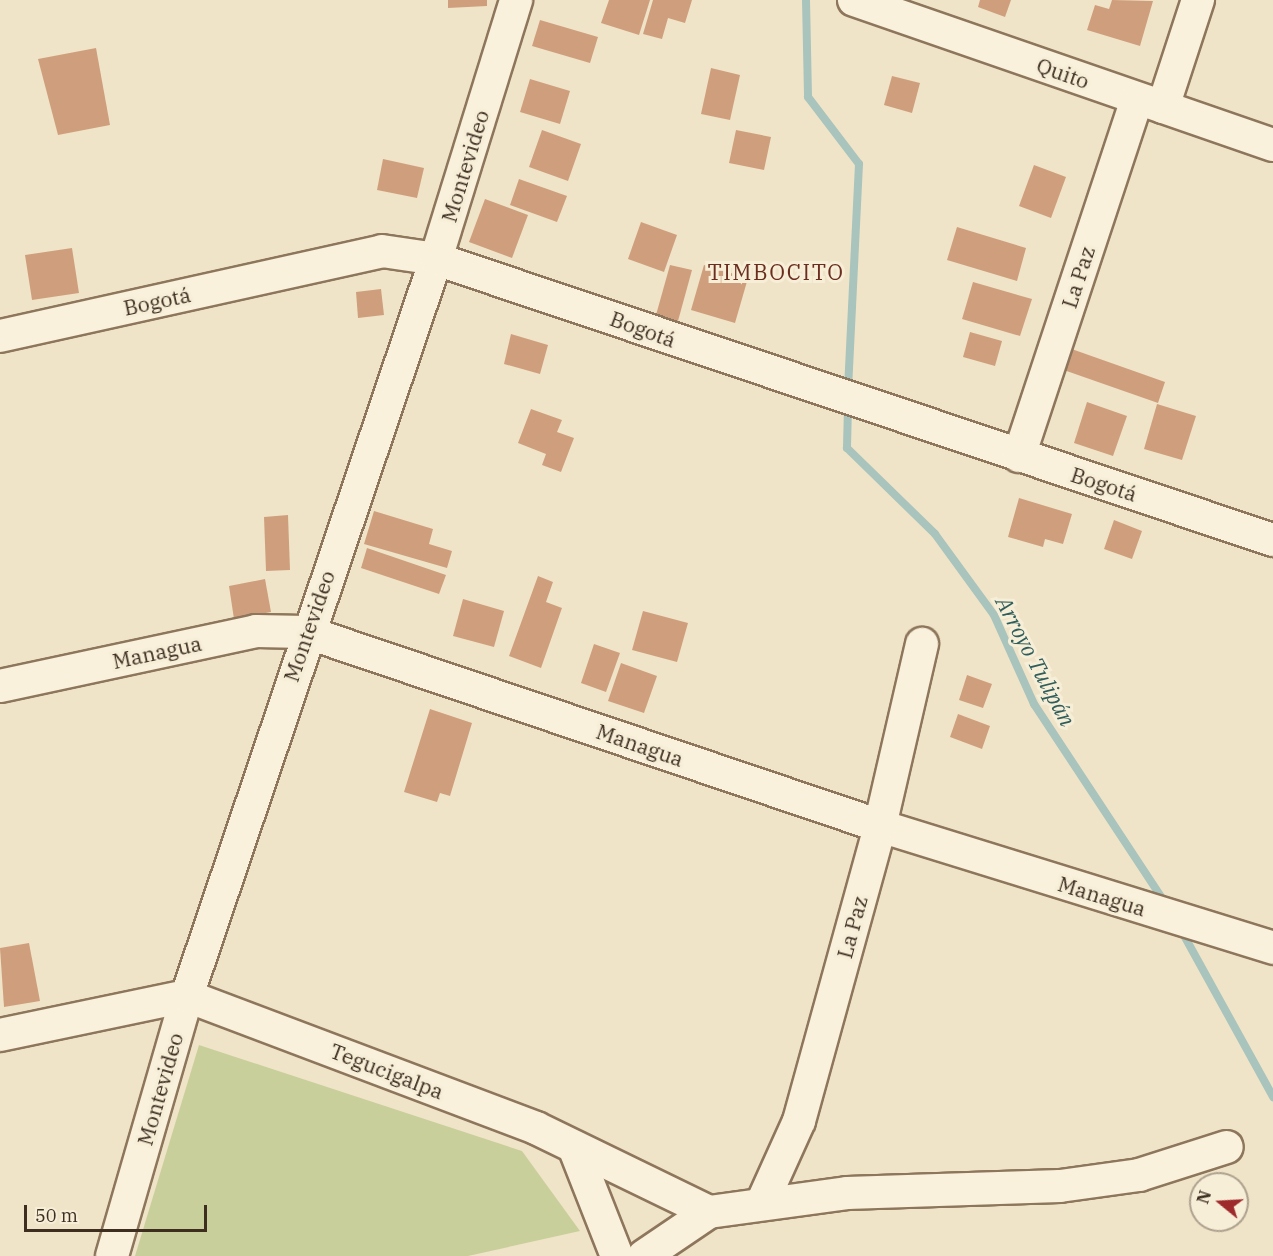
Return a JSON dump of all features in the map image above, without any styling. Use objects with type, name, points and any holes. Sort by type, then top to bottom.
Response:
[{"type":"street","name":"Montevideo","points":[[112,1256],[187,996],[306,632],[436,259],[516,0]]},
{"type":"street","name":"Quito","points":[[854,0],[1273,145]]},
{"type":"street","name":"La Paz","points":[[1019,456],[1150,103],[1198,0]]},
{"type":"street","name":"Bogotá","points":[[0,336],[382,251],[436,259],[809,387],[1273,540]]},
{"type":"street","name":"Managua","points":[[0,686],[256,631],[306,632],[880,826],[1273,948]]},
{"type":"street","name":"La Paz","points":[[762,1203],[799,1122],[880,826],[922,644]]},
{"type":"street","points":[[0,1035],[187,996]]},
{"type":"street","name":"Tegucigalpa","points":[[187,996],[536,1128],[709,1212]]},
{"type":"street","points":[[644,1256],[709,1212],[847,1193],[1060,1186],[1139,1175],[1227,1147]]},
{"type":"street","points":[[574,1148],[617,1256]]},
{"type":"green space","points":[[199,1045],[522,1151],[580,1231],[468,1256],[135,1256]]},
{"type":"building","points":[[448,0],[487,0],[487,6],[448,8]]},
{"type":"building","points":[[609,0],[650,0],[639,35],[601,23]]},
{"type":"building","points":[[653,0],[692,0],[685,23],[668,18],[662,39],[643,34]]},
{"type":"building","points":[[980,0],[1011,0],[1005,17],[978,7]]},
{"type":"building","points":[[1112,0],[1153,1],[1140,46],[1087,30],[1095,5],[1109,9]]},
{"type":"building","points":[[540,20],[598,37],[590,63],[532,46]]},
{"type":"building","points":[[96,48],[110,125],[58,135],[38,59]]},
{"type":"building","points":[[711,68],[740,75],[730,120],[701,114]]},
{"type":"building","points":[[892,76],[920,83],[912,113],[884,105]]},
{"type":"building","points":[[530,79],[570,91],[560,124],[520,112]]},
{"type":"building","points":[[542,130],[581,144],[568,181],[529,167]]},
{"type":"building","points":[[736,130],[771,137],[764,170],[729,163]]},
{"type":"building","points":[[383,159],[424,168],[417,198],[377,190]]},
{"type":"building","points":[[1034,165],[1066,177],[1051,218],[1019,206]]},
{"type":"building","points":[[519,179],[567,196],[557,222],[510,205]]},
{"type":"building","points":[[485,199],[528,215],[512,258],[469,242]]},
{"type":"building","points":[[641,222],[677,235],[664,272],[628,259]]},
{"type":"building","points":[[957,227],[1026,248],[1017,281],[947,260]]},
{"type":"building","points":[[72,248],[79,293],[32,300],[25,255]]},
{"type":"building","points":[[670,265],[692,270],[678,321],[656,315]]},
{"type":"building","points":[[704,265],[748,278],[735,323],[691,310]]},
{"type":"building","points":[[973,282],[1032,299],[1020,336],[962,319]]},
{"type":"building","points":[[381,289],[384,315],[358,318],[356,292]]},
{"type":"building","points":[[970,332],[1002,341],[995,366],[963,357]]},
{"type":"building","points":[[511,334],[548,345],[540,374],[504,364]]},
{"type":"building","points":[[1066,347],[1165,382],[1158,403],[1058,368]]},
{"type":"building","points":[[1087,402],[1127,416],[1113,456],[1074,443]]},
{"type":"building","points":[[1157,404],[1196,416],[1182,460],[1144,449]]},
{"type":"building","points":[[531,409],[562,420],[557,432],[574,438],[561,472],[542,465],[546,454],[518,443]]},
{"type":"building","points":[[1019,498],[1072,514],[1063,544],[1045,539],[1043,547],[1008,537]]},
{"type":"building","points":[[374,511],[433,529],[429,544],[452,551],[447,568],[364,544]]},
{"type":"building","points":[[288,515],[290,570],[266,571],[264,517]]},
{"type":"building","points":[[1114,520],[1142,531],[1132,559],[1104,549]]},
{"type":"building","points":[[367,548],[446,575],[439,594],[361,568]]},
{"type":"building","points":[[538,576],[553,582],[546,602],[562,608],[541,668],[509,656]]},
{"type":"building","points":[[265,579],[271,612],[234,619],[229,586]]},
{"type":"building","points":[[463,599],[504,611],[494,647],[453,636]]},
{"type":"building","points":[[643,611],[688,623],[677,662],[632,650]]},
{"type":"building","points":[[594,644],[620,653],[606,692],[581,683]]},
{"type":"building","points":[[621,663],[657,676],[644,713],[608,701]]},
{"type":"building","points":[[967,675],[992,684],[983,708],[959,700]]},
{"type":"building","points":[[430,709],[472,723],[450,796],[440,793],[437,802],[404,792]]},
{"type":"building","points":[[958,714],[990,726],[982,749],[950,737]]},
{"type":"building","points":[[29,943],[40,1001],[4,1007],[0,948]]},
{"type":"waterway","name":"Arroyo Tulipán","points":[[806,0],[808,97],[859,164],[848,391]]},
{"type":"waterway","name":"Arroyo Tulipán","points":[[848,406],[847,448],[935,534],[994,615],[1034,704],[1166,904]]},
{"type":"waterway","name":"Arroyo Tulipán","points":[[1181,930],[1273,1097]]},
{"type":"district","name":"TIMBOCITO","points":[[776,272]]}]
